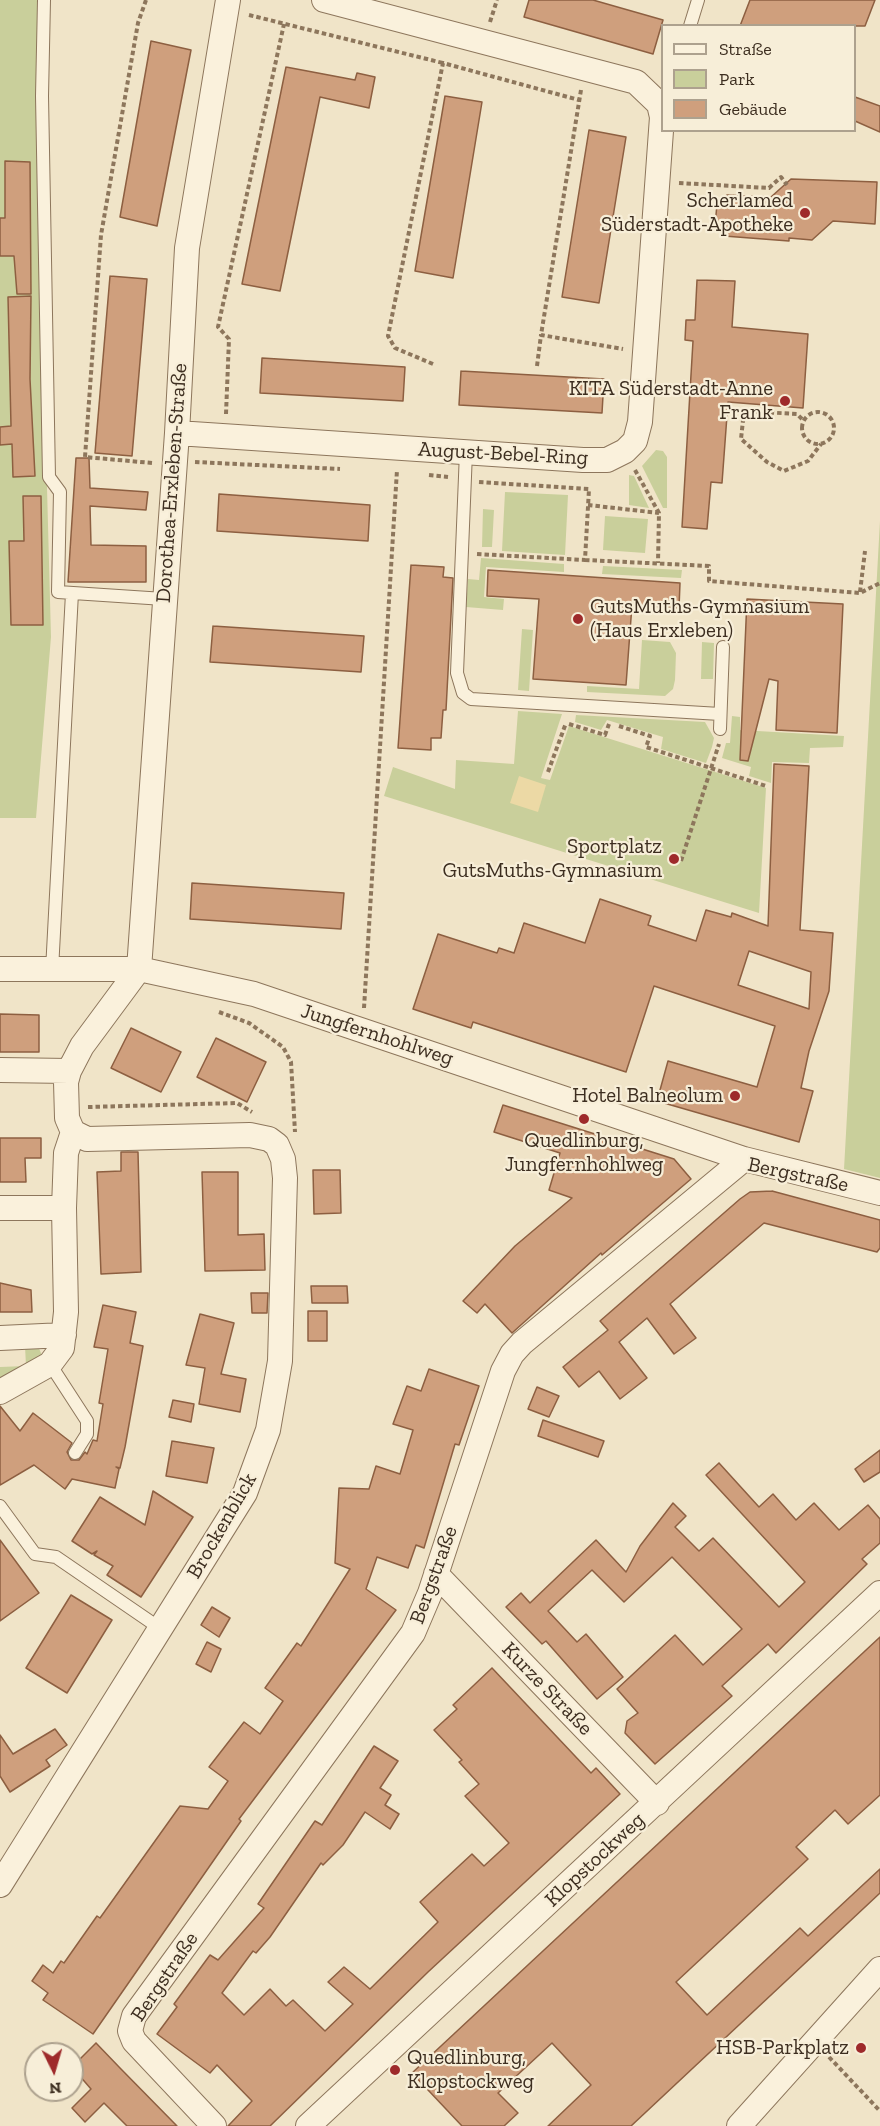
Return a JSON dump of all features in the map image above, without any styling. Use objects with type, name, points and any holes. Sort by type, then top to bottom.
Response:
[{"type":"street","points":[[324,0],[636,82],[657,91],[661,113]]},
{"type":"street","name":"Dorothea-Erxleben-Straße","points":[[138,969],[177,433],[187,248],[228,5]]},
{"type":"street","points":[[625,452],[635,441],[640,422],[661,131]]},
{"type":"street","name":"August-Bebel-Ring","points":[[177,433],[225,436],[398,460],[466,452],[607,460],[625,452]]},
{"type":"street","name":"Jungfernhohlweg","points":[[0,969],[138,969],[254,994],[744,1159]]},
{"type":"street","points":[[0,1392],[50,1364],[60,1352],[64,1335],[66,1153],[73,1132],[67,1118],[66,1108],[69,1071],[82,1046],[138,969]]},
{"type":"street","points":[[0,1071],[69,1071]]},
{"type":"street","name":"Brockenblick","points":[[4,1866],[161,1629],[233,1515],[254,1472],[265,1441],[282,1346],[285,1178],[283,1159],[277,1145],[269,1139],[250,1135],[87,1139],[73,1132]]},
{"type":"street","name":"Bergstraße","points":[[214,2126],[134,2041],[130,2031],[131,2022],[413,1633],[436,1574],[503,1371],[512,1354],[522,1343],[744,1159],[880,1192]]},
{"type":"street","points":[[0,1208],[64,1208]]},
{"type":"street","points":[[0,1338],[64,1335]]},
{"type":"street","name":"Kurze Straße","points":[[436,1574],[657,1803]]},
{"type":"street","name":"Klopstockweg","points":[[308,2126],[880,1593]]},
{"type":"street","points":[[739,2126],[880,1969]]},
{"type":"lane","points":[[44,0],[42,96],[49,477],[60,492],[58,592],[165,599]]},
{"type":"lane","points":[[691,24],[698,0]]},
{"type":"lane","points":[[466,452],[457,672],[463,693],[471,699],[720,714]]},
{"type":"lane","points":[[52,970],[72,593]]},
{"type":"lane","points":[[720,729],[723,647]]},
{"type":"lane","points":[[50,1364],[87,1421],[87,1434],[75,1453]]},
{"type":"lane","points":[[0,1506],[35,1554],[56,1557],[161,1629]]},
{"type":"path","points":[[146,0],[138,22],[101,235],[85,457],[174,465],[186,462],[350,470]]},
{"type":"path","points":[[228,5],[284,24],[443,63],[579,100]]},
{"type":"path","points":[[225,436],[229,339],[218,327],[284,24]]},
{"type":"path","points":[[433,364],[394,348],[388,336],[443,63]]},
{"type":"path","points":[[537,366],[579,100],[586,69]]},
{"type":"path","points":[[671,183],[769,188],[781,177],[787,185]]},
{"type":"path","points":[[542,335],[631,351]]},
{"type":"path","points":[[802,418],[813,411],[826,415],[833,423],[833,435],[826,443],[815,444],[803,433],[802,418],[797,414],[744,411],[741,439],[767,462],[784,471],[792,470],[808,461],[821,444]]},
{"type":"path","points":[[625,452],[658,513],[658,563]]},
{"type":"path","points":[[385,471],[398,460]]},
{"type":"path","points":[[398,460],[408,473]]},
{"type":"path","points":[[363,1029],[398,460]]},
{"type":"path","points":[[585,560],[590,460]]},
{"type":"path","points":[[420,474],[465,478],[474,482],[589,489]]},
{"type":"path","points":[[588,506],[658,513]]},
{"type":"path","points":[[860,593],[865,551]]},
{"type":"path","points":[[462,552],[709,566],[709,581],[860,593],[880,583]]},
{"type":"path","points":[[548,772],[566,723],[570,705]]},
{"type":"path","points":[[566,723],[605,735],[609,724],[650,736],[646,747],[766,786]]},
{"type":"path","points":[[681,861],[717,751],[720,729]]},
{"type":"path","points":[[218,1011],[249,1023],[283,1047],[291,1062],[296,1136]]},
{"type":"path","points":[[66,1108],[237,1103],[254,1114]]},
{"type":"path","points":[[813,2042],[880,2111]]},
{"type":"green space","points":[[0,0],[38,0],[37,114],[51,637],[36,818],[0,818]]},
{"type":"green space","points":[[656,450],[663,451],[667,457],[667,508],[663,508],[642,466]]},
{"type":"green space","points":[[629,475],[634,476],[649,508],[629,505]]},
{"type":"green space","points":[[505,492],[568,495],[565,555],[502,551]]},
{"type":"green space","points":[[483,509],[494,510],[492,547],[482,547]]},
{"type":"green space","points":[[605,516],[648,519],[645,553],[603,550]]},
{"type":"green space","points":[[880,521],[880,1178],[844,1169]]},
{"type":"green space","points":[[481,558],[564,564],[564,572],[486,567],[484,597],[504,599],[503,610],[466,607],[468,579],[479,580]]},
{"type":"green space","points":[[603,566],[682,570],[681,578],[602,574]]},
{"type":"green space","points":[[522,629],[533,630],[529,691],[518,690]]},
{"type":"green space","points":[[642,640],[670,642],[676,653],[673,689],[665,696],[587,692],[587,686],[639,689]]},
{"type":"green space","points":[[702,642],[714,643],[713,679],[701,679]]},
{"type":"green space","name":"Sportplatz GutsMuths-Gymnasium","points":[[518,711],[562,714],[541,778],[550,780],[569,726],[766,788],[759,913],[384,796],[393,767],[455,789],[456,760],[514,764]]},
{"type":"green space","points":[[576,715],[705,722],[714,738],[706,763],[661,749],[663,737],[607,720],[601,730],[575,722]]},
{"type":"green space","points":[[732,716],[740,717],[740,730],[844,736],[843,747],[810,748],[809,763],[772,762],[771,783],[749,776],[751,767],[722,758],[726,743],[730,743]]},
{"type":"green space","points":[[25,1346],[38,1346],[43,1358],[0,1383],[0,1367],[26,1366]]},
{"type":"sand","points":[[519,776],[546,785],[538,812],[510,803]]},
{"type":"building","points":[[529,0],[593,0],[663,20],[653,54],[524,17]]},
{"type":"building","points":[[750,0],[875,0],[865,26],[856,26],[856,24],[741,24]]},
{"type":"building","points":[[151,41],[191,50],[157,226],[120,217]]},
{"type":"building","points":[[286,67],[355,80],[357,73],[375,77],[369,108],[320,97],[280,291],[242,284]]},
{"type":"building","points":[[445,96],[482,102],[453,278],[415,271]]},
{"type":"building","points":[[856,97],[880,106],[880,132],[856,121]]},
{"type":"building","points":[[589,130],[626,137],[599,303],[562,297]]},
{"type":"building","points":[[5,161],[30,162],[31,294],[17,294],[14,256],[0,256],[0,218],[5,218]]},
{"type":"building","points":[[791,179],[877,182],[875,224],[833,221],[812,240],[789,238],[789,241],[724,236],[715,226],[717,204],[727,195],[771,197]]},
{"type":"building","points":[[110,276],[147,279],[132,456],[95,453]]},
{"type":"building","points":[[697,280],[735,281],[732,327],[808,334],[803,408],[728,402],[722,483],[711,482],[707,529],[682,527],[693,341],[685,340],[686,320],[695,320]]},
{"type":"building","points":[[31,296],[30,379],[35,476],[13,477],[12,444],[0,445],[0,427],[11,426],[8,297]]},
{"type":"building","points":[[262,358],[405,367],[403,401],[260,393]]},
{"type":"building","points":[[461,371],[604,379],[602,413],[459,405]]},
{"type":"building","points":[[76,458],[89,458],[90,488],[148,492],[146,510],[90,506],[91,545],[146,546],[146,582],[68,582]]},
{"type":"building","points":[[219,494],[370,505],[368,541],[217,531]]},
{"type":"building","points":[[23,496],[41,496],[43,625],[11,625],[9,541],[24,541]]},
{"type":"building","points":[[411,565],[444,567],[443,577],[453,578],[446,710],[443,710],[441,738],[431,738],[431,750],[398,748]]},
{"type":"building","name":"GutsMuths-Gymnasium (Haus Erxleben)","points":[[488,570],[680,583],[679,608],[632,605],[626,685],[533,679],[539,599],[487,596]]},
{"type":"building","points":[[747,599],[843,604],[837,733],[776,730],[778,681],[769,679],[748,761],[740,760]]},
{"type":"building","points":[[213,626],[364,636],[361,672],[210,662]]},
{"type":"building","points":[[774,764],[809,766],[800,930],[833,933],[829,991],[809,1051],[801,1088],[813,1091],[799,1142],[657,1101],[668,1061],[757,1087],[775,1026],[654,986],[626,1072],[473,1022],[471,1028],[413,1009],[438,934],[497,953],[499,948],[514,953],[524,923],[585,943],[600,899],[651,916],[648,925],[696,941],[706,910],[731,917],[732,913],[768,926]],"holes":[[[749,951],[811,972],[809,1009],[738,985]]]},
{"type":"building","points":[[192,883],[344,893],[341,929],[190,919]]},
{"type":"building","points":[[0,1014],[39,1015],[39,1052],[0,1052]]},
{"type":"building","points":[[131,1028],[181,1052],[161,1092],[111,1068]]},
{"type":"building","points":[[216,1038],[266,1062],[247,1102],[197,1077]]},
{"type":"building","points":[[503,1105],[674,1159],[691,1179],[602,1255],[601,1253],[512,1333],[485,1304],[477,1313],[463,1301],[515,1246],[572,1198],[549,1190],[560,1153],[494,1132]]},
{"type":"building","points":[[0,1138],[41,1138],[41,1158],[25,1158],[26,1182],[0,1182]]},
{"type":"building","points":[[121,1152],[138,1152],[141,1272],[101,1274],[97,1172],[121,1171]]},
{"type":"building","points":[[313,1170],[340,1170],[341,1213],[314,1214]]},
{"type":"building","points":[[202,1172],[238,1172],[238,1235],[264,1234],[265,1270],[205,1271]]},
{"type":"building","points":[[772,1191],[880,1220],[880,1248],[877,1252],[764,1223],[670,1304],[696,1338],[674,1354],[647,1318],[619,1342],[647,1378],[620,1399],[599,1371],[579,1387],[563,1367],[608,1330],[600,1321],[740,1199],[750,1192]]},
{"type":"building","points":[[0,1283],[31,1290],[32,1312],[0,1312]]},
{"type":"building","points":[[311,1286],[347,1286],[348,1303],[312,1303]]},
{"type":"building","points":[[251,1293],[268,1293],[267,1313],[252,1313]]},
{"type":"building","points":[[103,1305],[136,1312],[130,1343],[143,1346],[125,1447],[120,1468],[116,1467],[119,1469],[115,1488],[72,1479],[65,1489],[34,1465],[0,1485],[0,1406],[20,1431],[33,1413],[72,1443],[67,1452],[71,1460],[79,1460],[85,1452],[87,1454],[93,1440],[97,1441],[103,1404],[99,1403],[108,1349],[94,1347]]},
{"type":"building","points":[[308,1311],[327,1311],[327,1341],[308,1341]]},
{"type":"building","points":[[200,1314],[234,1323],[221,1374],[246,1379],[240,1412],[199,1404],[205,1368],[186,1365]]},
{"type":"building","points":[[429,1369],[479,1386],[459,1445],[455,1444],[424,1548],[416,1545],[408,1568],[377,1557],[366,1589],[396,1610],[239,1819],[241,1821],[93,2034],[43,2000],[48,1993],[32,1981],[43,1965],[53,1973],[61,1961],[64,1963],[97,1916],[100,1918],[180,1806],[208,1809],[228,1781],[209,1767],[244,1722],[260,1734],[283,1701],[265,1688],[297,1643],[301,1646],[350,1569],[335,1563],[339,1488],[369,1489],[376,1466],[400,1474],[413,1430],[393,1424],[407,1386],[421,1391]]},
{"type":"building","points":[[537,1387],[559,1396],[549,1417],[528,1409]]},
{"type":"building","points":[[173,1400],[194,1404],[191,1422],[169,1417]]},
{"type":"building","points":[[543,1420],[604,1441],[598,1457],[538,1436]]},
{"type":"building","points":[[172,1441],[214,1448],[207,1483],[166,1476]]},
{"type":"building","points":[[880,1450],[880,1472],[864,1482],[855,1469]]},
{"type":"building","points":[[719,1463],[759,1507],[773,1494],[796,1520],[814,1503],[839,1530],[868,1505],[880,1519],[880,1543],[862,1559],[867,1564],[776,1653],[768,1644],[722,1686],[732,1696],[655,1764],[625,1733],[627,1721],[638,1713],[617,1689],[675,1635],[703,1665],[742,1629],[672,1557],[624,1602],[592,1570],[548,1611],[577,1642],[586,1634],[623,1677],[597,1699],[546,1641],[542,1644],[506,1607],[521,1593],[530,1603],[596,1540],[626,1572],[640,1546],[673,1503],[686,1516],[675,1527],[699,1551],[713,1538],[779,1607],[805,1582],[706,1475]]},
{"type":"building","points":[[153,1491],[193,1517],[141,1597],[107,1575],[113,1566],[94,1555],[97,1551],[92,1554],[72,1541],[100,1497],[145,1525]]},
{"type":"building","points":[[0,1540],[39,1593],[0,1621]]},
{"type":"building","points":[[71,1595],[112,1620],[67,1693],[26,1668]]},
{"type":"building","points":[[212,1607],[230,1618],[219,1637],[201,1625]]},
{"type":"building","points":[[880,1637],[880,1795],[848,1824],[835,1810],[796,1847],[808,1859],[676,1982],[707,2015],[800,1928],[808,1936],[880,1869],[880,1893],[631,2126],[548,2126],[591,2085],[552,2043],[498,2093],[518,2113],[504,2126],[462,2126],[412,2073]]},
{"type":"building","points":[[207,1642],[221,1649],[211,1672],[196,1664]]},
{"type":"building","points":[[492,1668],[591,1773],[596,1768],[620,1794],[428,1972],[270,2126],[228,2126],[252,2101],[217,2065],[210,2073],[157,2034],[177,2007],[174,2004],[210,1955],[218,1960],[264,1908],[258,1904],[315,1821],[322,1825],[374,1746],[398,1761],[380,1788],[391,1795],[385,1805],[399,1814],[390,1829],[365,1812],[343,1845],[323,1865],[321,1863],[270,1937],[256,1953],[253,1951],[222,1993],[244,2015],[270,1989],[286,2006],[293,2000],[325,2031],[353,2004],[328,1982],[344,1967],[370,1989],[438,1922],[420,1902],[472,1854],[484,1866],[509,1843],[465,1796],[479,1784],[459,1762],[462,1760],[434,1730],[457,1709],[453,1705]]},
{"type":"building","points":[[55,1729],[67,1745],[46,1760],[50,1766],[10,1792],[0,1776],[0,1735],[13,1754]]},
{"type":"building","points":[[96,2043],[177,2126],[127,2126],[104,2103],[85,2122],[72,2108],[78,2102],[84,2102],[84,2096],[91,2089],[84,2081],[84,2055]]},
{"type":"place","name":"Scherlamed Süderstadt-Apotheke","points":[[805,213]]},
{"type":"place","name":"KITA Süderstadt-Anne Frank","points":[[785,401]]},
{"type":"place","name":"GutsMuths-Gymnasium (Haus Erxleben)","points":[[578,619]]},
{"type":"place","name":"Sportplatz GutsMuths-Gymnasium","points":[[674,859]]},
{"type":"place","name":"Hotel Balneolum","points":[[735,1096]]},
{"type":"place","name":"Quedlinburg, Jungfernhohlweg","points":[[584,1119]]},
{"type":"place","name":"HSB-Parkplatz","points":[[861,2048]]},
{"type":"place","name":"Quedlinburg, Klopstockweg","points":[[395,2070]]}]
